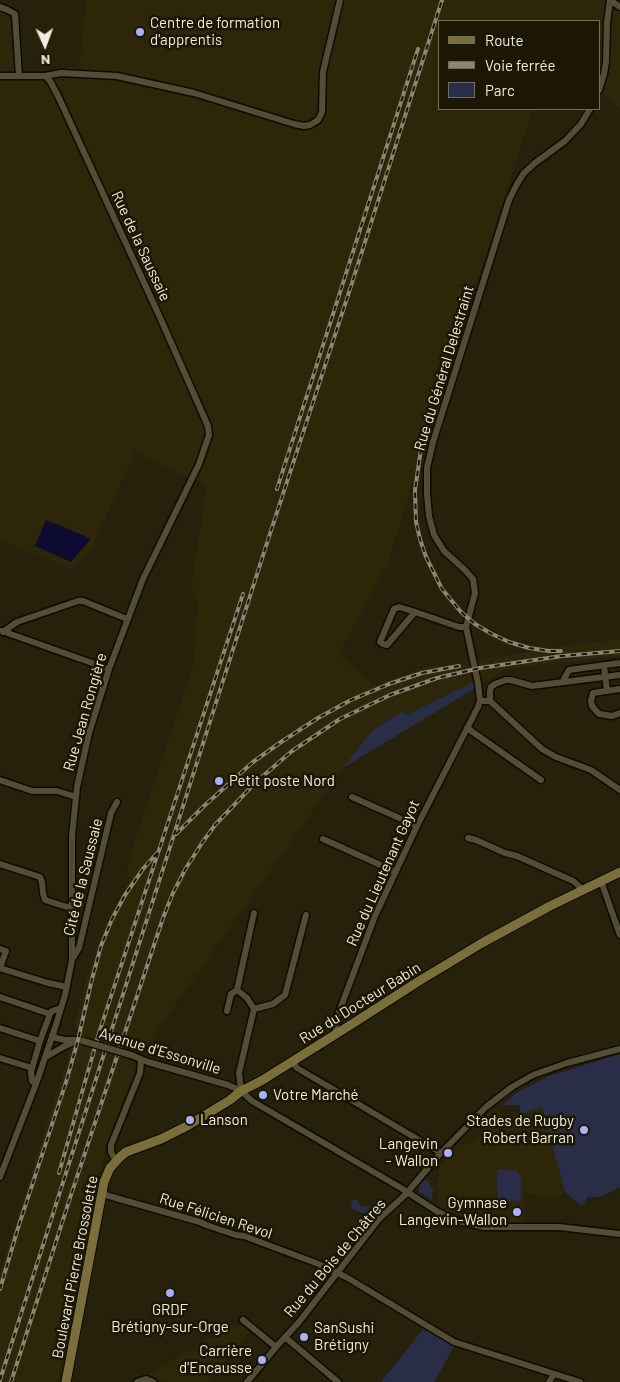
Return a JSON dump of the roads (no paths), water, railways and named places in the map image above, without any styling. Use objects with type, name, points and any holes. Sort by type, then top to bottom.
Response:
[{"type":"main road","name":"Rue du Docteur Babin","points":[[116,1160],[126,1152],[161,1139],[187,1126],[482,943],[620,872]]},
{"type":"main road","name":"Boulevard Pierre Brossolette","points":[[66,1382],[106,1174],[116,1160]]},
{"type":"street","points":[[0,76],[45,76],[62,73],[117,76],[194,93],[294,124],[310,125],[318,120],[322,112],[322,77],[340,0]]},
{"type":"street","points":[[600,87],[606,62],[607,23],[610,0],[620,7]]},
{"type":"street","points":[[0,8],[15,14],[19,76]]},
{"type":"street","name":"Rue de la Saussaie","points":[[45,76],[50,80],[58,96],[144,282],[209,431]]},
{"type":"street","name":"Rue du Général Delestraint","points":[[480,700],[466,627],[475,593],[473,580],[444,551],[434,535],[429,516],[427,468],[433,442],[509,200],[524,173],[565,141],[581,124],[589,110]]},
{"type":"street","name":"Rue Jean Rongière","points":[[0,1177],[36,1084],[67,987],[73,956],[72,836],[79,776],[87,741],[109,669],[142,579],[199,464],[208,440],[209,431]]},
{"type":"street","points":[[2,631],[17,622],[78,601],[127,619]]},
{"type":"street","points":[[416,612],[387,644],[380,642],[394,609],[400,607],[416,612],[459,628],[466,627]]},
{"type":"street","points":[[2,631],[109,669]]},
{"type":"street","points":[[563,681],[569,670],[620,663]]},
{"type":"street","points":[[604,666],[607,691]]},
{"type":"street","points":[[490,702],[491,687],[501,681],[511,680],[532,686],[620,675]]},
{"type":"street","points":[[620,689],[593,693],[591,701],[592,706],[600,714],[612,716],[620,713]]},
{"type":"street","points":[[480,700],[490,702],[542,749],[556,757],[591,770],[620,790]]},
{"type":"street","name":"Rue du Lieutenant Gayot","points":[[336,1034],[336,1020],[375,916],[417,826],[480,700]]},
{"type":"street","points":[[467,728],[541,780]]},
{"type":"street","points":[[0,780],[32,791],[57,792],[76,797]]},
{"type":"street","points":[[352,797],[417,826]]},
{"type":"street","name":"Cité de la Saussaie","points":[[73,956],[76,955],[79,948],[111,813],[117,802]]},
{"type":"street","points":[[468,838],[549,870],[573,882],[582,890]]},
{"type":"street","points":[[324,839],[396,872]]},
{"type":"street","points":[[0,864],[40,877],[45,900],[67,907],[72,906]]},
{"type":"street","points":[[601,881],[620,935]]},
{"type":"street","points":[[227,1010],[230,994],[237,990],[254,913]]},
{"type":"street","points":[[254,1009],[273,1004],[285,995],[306,915]]},
{"type":"street","points":[[0,950],[6,951],[0,968],[67,987]]},
{"type":"street","points":[[237,990],[247,998],[254,1009],[239,1073],[241,1091]]},
{"type":"street","points":[[0,997],[50,1014]]},
{"type":"street","points":[[36,1084],[32,1081],[31,1076],[40,1041],[50,1014],[52,1011],[61,1008]]},
{"type":"street","points":[[0,1028],[40,1041]]},
{"type":"street","name":"Avenue d'Essonville","points":[[54,1031],[56,1038],[80,1040],[228,1085],[241,1091],[252,1101],[408,1192],[438,1212],[458,1221],[473,1225],[502,1228],[553,1227],[620,1234]]},
{"type":"street","points":[[45,1057],[80,1040]]},
{"type":"street","name":"Rue du Bois de Châtres","points":[[248,1382],[299,1322],[379,1219],[408,1192],[441,1152],[486,1107],[522,1081],[558,1066],[620,1049]]},
{"type":"street","points":[[0,1058],[32,1068]]},
{"type":"street","points":[[116,1160],[112,1156],[111,1145],[140,1073],[141,1060]]},
{"type":"street","points":[[292,1061],[297,1068],[441,1152]]},
{"type":"street","name":"Rue Félicien Revol","points":[[102,1194],[244,1236],[321,1265],[454,1342],[580,1382]]},
{"type":"street","points":[[243,1320],[276,1347]]},
{"type":"street","points":[[285,1337],[338,1382]]},
{"type":"street","points":[[549,1382],[554,1374]]},
{"type":"street","points":[[137,1382],[150,1381]]},
{"type":"railway","points":[[0,1380],[442,0]]},
{"type":"railway","points":[[277,489],[418,49]]},
{"type":"railway","points":[[421,449],[415,490],[416,522],[426,557],[442,589],[461,612],[475,624],[490,633],[509,642],[529,648],[561,651]]},
{"type":"railway","points":[[59,1173],[99,1033],[243,594]]},
{"type":"railway","points":[[11,1382],[163,918],[186,868],[215,825],[256,782],[292,751],[340,719],[390,695],[437,678],[480,668],[562,656],[620,651]]},
{"type":"railway","points":[[176,834],[253,762],[318,718],[351,700],[389,684],[422,673],[459,666]]},
{"type":"railway","points":[[0,1289],[67,1079],[101,946],[112,919],[125,895],[157,853]]},
{"type":"place","name":"Centre de formation d'apprentis","points":[[140,32]]},
{"type":"place","name":"Petit poste Nord","points":[[219,781]]},
{"type":"place","name":"Votre Marché","points":[[263,1095]]},
{"type":"place","name":"Lanson","points":[[190,1120]]},
{"type":"place","name":"Stades de Rugby Robert Barran","points":[[584,1130]]},
{"type":"place","name":"Langevin - Wallon","points":[[448,1153]]},
{"type":"place","name":"Gymnase Langevin-Wallon","points":[[517,1212]]},
{"type":"place","name":"GRDF Brétigny-sur-Orge","points":[[170,1293]]},
{"type":"place","name":"SanSushi Brétigny","points":[[304,1337]]},
{"type":"place","name":"Carrière d'Encausse","points":[[262,1360]]}]
